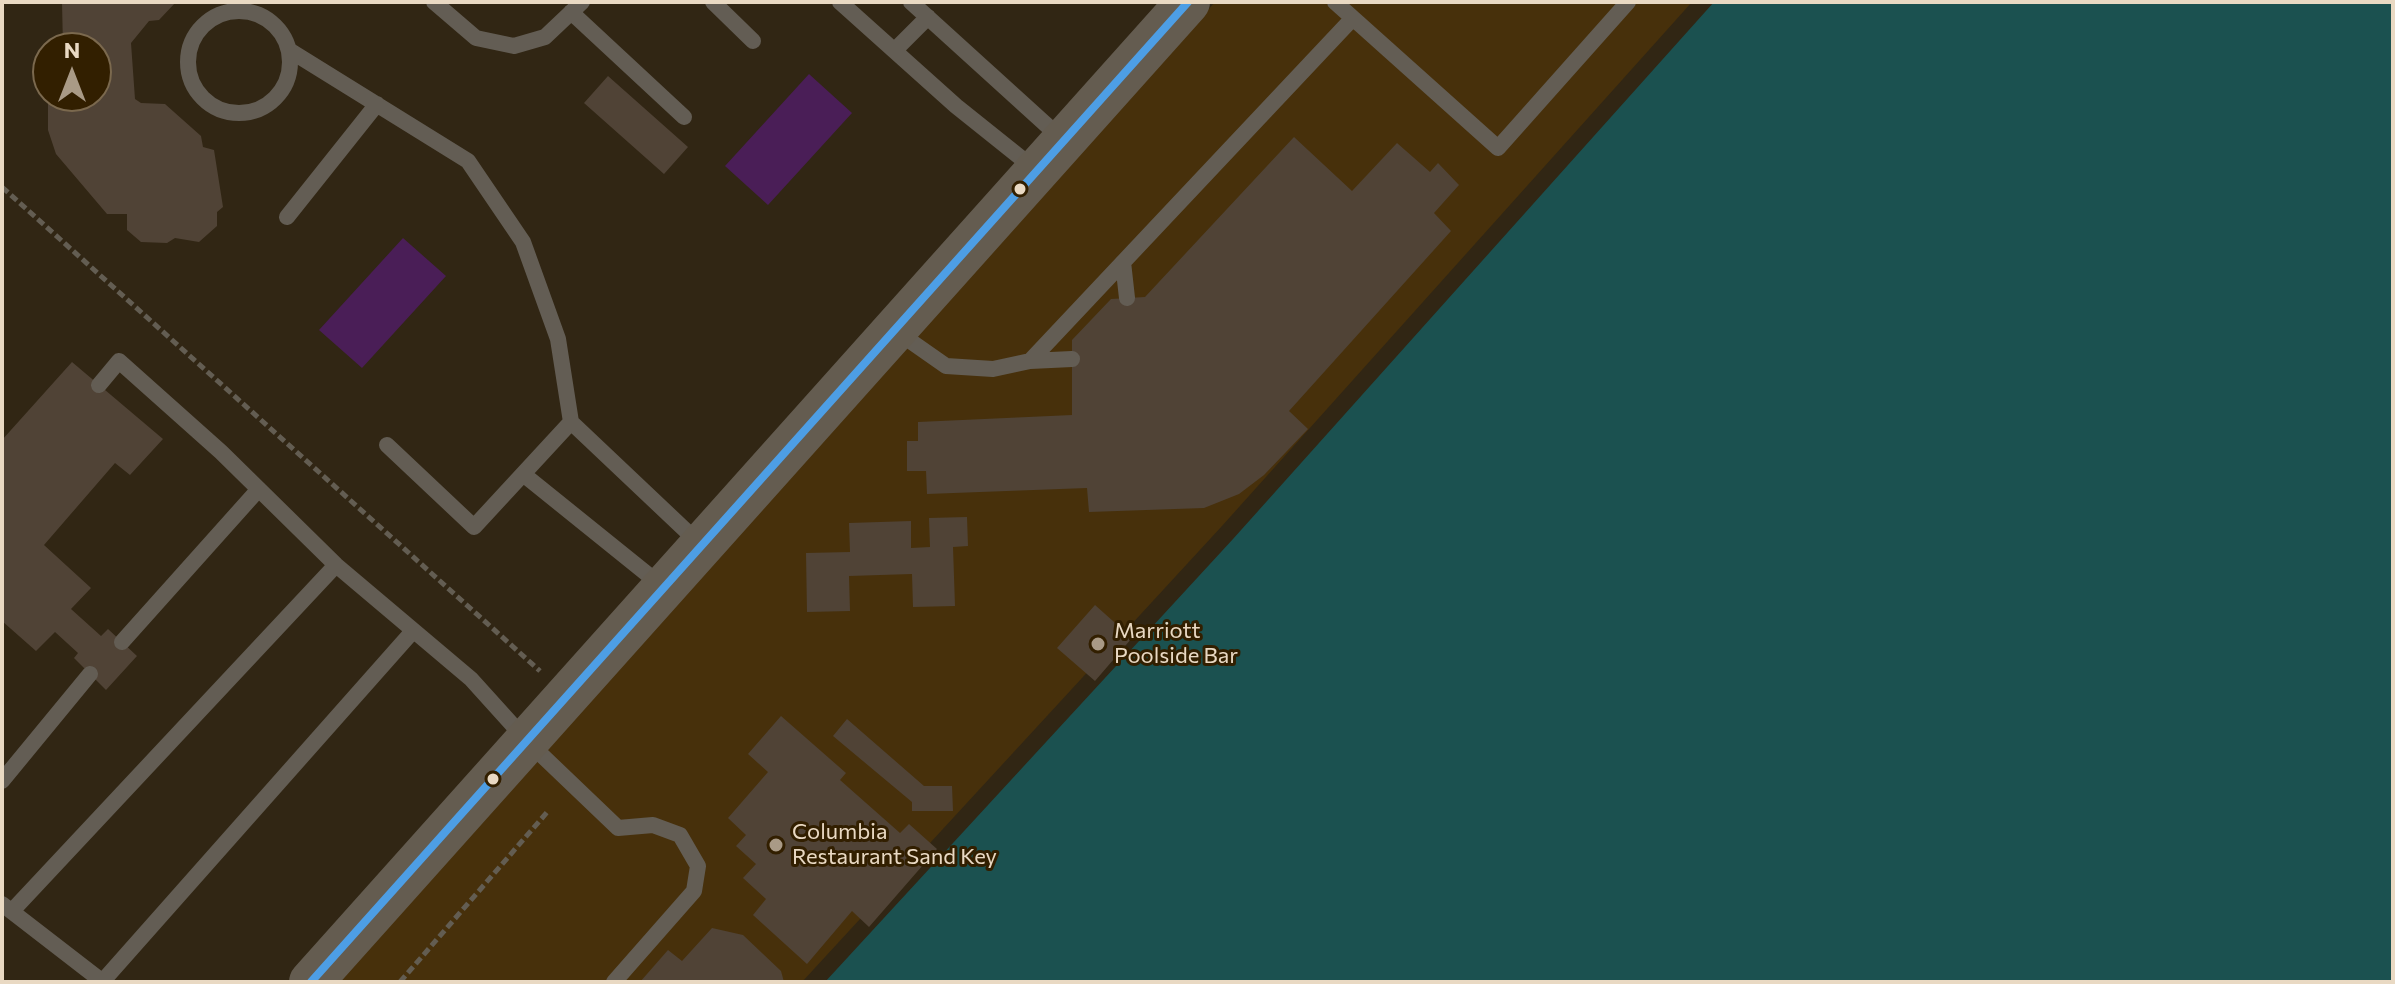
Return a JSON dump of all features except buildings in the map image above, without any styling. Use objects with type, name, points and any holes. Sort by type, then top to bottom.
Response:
[{"type":"main road","points":[[311,982],[1188,2]]},
{"type":"lane","points":[[434,2],[476,38],[514,46],[545,37],[576,7],[684,117]]},
{"type":"lane","points":[[713,2],[753,41]]},
{"type":"lane","points":[[840,2],[895,50],[1051,156]]},
{"type":"lane","points":[[911,2],[928,17],[1051,156]]},
{"type":"lane","points":[[1335,2],[1498,148],[1628,2]]},
{"type":"lane","points":[[289,50],[287,83],[271,102],[249,113],[232,113],[202,99],[187,70],[194,36],[205,23],[229,12],[255,13],[270,21],[289,50],[468,161],[523,242],[558,339],[571,422],[702,546]]},
{"type":"lane","points":[[895,50],[928,17]]},
{"type":"lane","points":[[1030,361],[1353,18]]},
{"type":"lane","points":[[287,217],[377,104]]},
{"type":"lane","points":[[1123,262],[1127,298]]},
{"type":"lane","points":[[895,330],[946,366],[993,369],[1030,361],[1072,359]]},
{"type":"lane","points":[[99,385],[119,361],[336,565],[471,679],[527,741],[618,828],[653,825],[680,835],[698,866],[694,891],[614,982]]},
{"type":"lane","points":[[387,445],[474,527],[571,422]]},
{"type":"lane","points":[[523,474],[665,588]]},
{"type":"lane","points":[[122,642],[258,490]]},
{"type":"lane","points":[[336,565],[5,904],[103,982],[413,631]]},
{"type":"lane","points":[[2,781],[90,674]]},
{"type":"path","points":[[2,187],[568,695]]},
{"type":"path","points":[[400,982],[549,810]]},
{"type":"shaded area","points":[[1215,2],[1692,2],[1222,526],[802,982],[338,982]]},
{"type":"shaded area","points":[[809,74],[852,113],[768,205],[725,166]]},
{"type":"shaded area","points":[[403,238],[446,276],[362,368],[319,330]]},
{"type":"water","points":[[1714,2],[2393,2],[2393,982],[825,982],[1233,539]]},
{"type":"transit line","points":[[311,982],[1188,2]]},
{"type":"place","name":"Marriott Poolside Bar","points":[[1098,644]]},
{"type":"place","name":"Columbia Restaurant Sand Key","points":[[776,845]]}]
